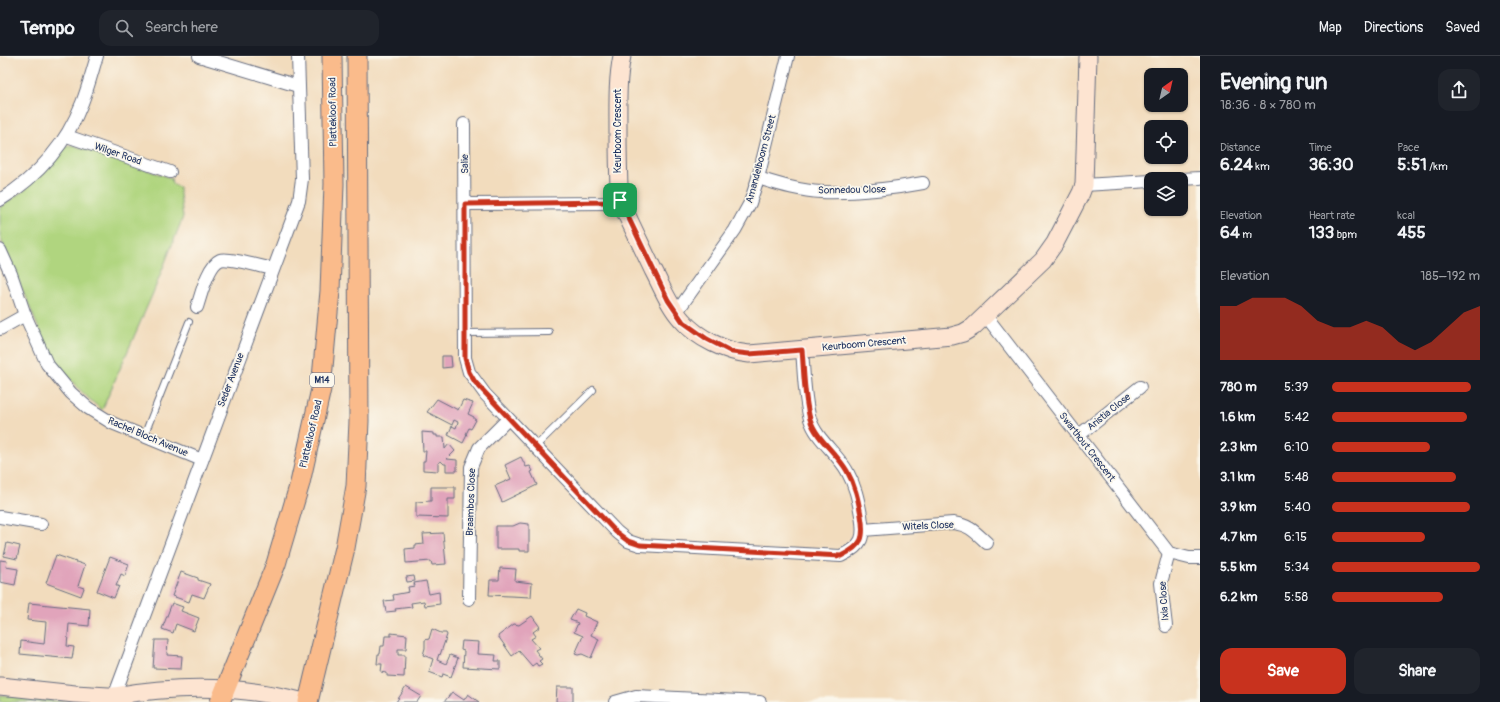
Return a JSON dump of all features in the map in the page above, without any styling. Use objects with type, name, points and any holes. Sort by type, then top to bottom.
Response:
[{"type":"main road","name":"Plattekloof Road","points":[[222,695],[276,564],[300,483],[321,390],[330,291],[334,184],[332,56]]},
{"type":"main road","points":[[308,702],[346,548],[356,486],[359,421],[357,56]]},
{"type":"street","points":[[0,200],[22,186],[44,166],[67,136],[82,103],[97,56]]},
{"type":"street","points":[[199,56],[298,86]]},
{"type":"street","name":"Seder Avenue","points":[[113,699],[298,201],[302,179],[298,56]]},
{"type":"street","name":"Keurboom Crescent","points":[[622,56],[619,70],[618,99],[618,183],[620,200],[668,300],[683,322],[720,347],[732,352],[749,354],[952,336],[963,333],[986,316],[1043,260],[1055,243],[1084,185],[1088,56]]},
{"type":"street","name":"Amandelboom Street","points":[[676,313],[744,216],[750,203],[758,178],[788,56]]},
{"type":"street","name":"Salie","points":[[464,124],[465,358],[469,372],[478,386],[616,532],[628,541],[640,545],[841,556],[853,549],[860,541],[863,530]]},
{"type":"street","name":"Wilger Road","points":[[67,136],[170,172]]},
{"type":"street","name":"Sonnedou Close","points":[[758,178],[821,192],[894,188],[923,183]]},
{"type":"street","points":[[1188,179],[1200,178]]},
{"type":"street","points":[[1084,185],[1144,181]]},
{"type":"street","points":[[465,204],[608,202],[620,200]]},
{"type":"street","name":"Rachel Bloch Avenue","points":[[0,250],[11,274],[25,315],[47,364],[71,393],[88,408],[112,423],[202,460]]},
{"type":"street","points":[[197,307],[210,271],[214,264],[221,259],[273,269]]},
{"type":"street","points":[[0,330],[25,315]]},
{"type":"street","name":"Swarthout Crescent","points":[[986,316],[1169,553]]},
{"type":"street","points":[[802,350],[810,420],[816,431],[847,470],[857,496],[863,530]]},
{"type":"street","name":"Aristia Close","points":[[1078,436],[1140,387]]},
{"type":"street","name":"Braambos Close","points":[[469,599],[471,467],[479,448],[508,418]]},
{"type":"street","points":[[0,517],[41,524]]},
{"type":"street","name":"Witels Close","points":[[863,530],[963,524],[972,529],[987,543]]},
{"type":"street","points":[[1169,553],[1189,558],[1200,558]]},
{"type":"street","name":"Ixia Close","points":[[1166,626],[1161,583],[1169,553]]},
{"type":"street","points":[[0,686],[113,699],[159,702]]},
{"type":"street","points":[[113,699],[147,691],[205,688],[222,695],[262,692],[304,702]]},
{"type":"street","points":[[615,702],[636,696],[760,702]]},
{"type":"lane","points":[[144,436],[189,322]]},
{"type":"lane","points":[[465,333],[549,332]]},
{"type":"lane","points":[[535,447],[593,390]]},
{"type":"green space","points":[[73,145],[171,178],[172,184],[179,187],[183,217],[153,293],[102,410],[72,381],[47,348],[0,237],[0,207],[26,189],[65,147]]},
{"type":"green space","points":[[0,695],[72,702],[0,702]]},
{"type":"building","points":[[442,356],[451,356],[452,367],[442,368]]},
{"type":"building","points":[[437,399],[458,410],[463,400],[473,403],[468,414],[476,420],[471,429],[469,428],[463,443],[448,435],[452,426],[456,428],[458,422],[454,420],[452,425],[427,412]]},
{"type":"building","points":[[422,432],[434,433],[437,437],[444,437],[445,449],[449,444],[455,451],[447,459],[457,460],[457,471],[446,471],[446,464],[441,461],[438,463],[438,471],[423,470],[423,461],[425,461],[426,451],[423,451]]},
{"type":"building","points":[[521,457],[526,467],[530,466],[533,471],[531,472],[537,485],[502,502],[495,486],[511,479],[505,465]]},
{"type":"building","points":[[431,487],[455,487],[455,499],[448,499],[448,518],[416,517],[416,502],[431,501]]},
{"type":"building","points":[[520,523],[529,524],[529,551],[519,551],[519,549],[496,549],[496,526],[513,526]]},
{"type":"building","points":[[443,533],[446,564],[432,565],[431,561],[406,563],[405,549],[415,548],[415,545],[424,544],[423,534]]},
{"type":"building","points":[[7,543],[20,546],[17,559],[4,556]]},
{"type":"building","points":[[56,555],[85,565],[78,586],[84,588],[81,596],[46,583]]},
{"type":"building","points":[[110,557],[129,564],[125,576],[121,574],[116,586],[119,586],[114,598],[97,591]]},
{"type":"building","points":[[0,560],[7,561],[6,567],[18,569],[15,585],[0,582]]},
{"type":"building","points":[[500,568],[516,569],[515,581],[532,583],[531,597],[489,595],[490,580],[499,580]]},
{"type":"building","points":[[181,572],[210,584],[204,598],[192,594],[189,602],[172,596]]},
{"type":"building","points":[[414,576],[415,581],[407,582],[406,577]]},
{"type":"building","points":[[426,581],[429,594],[439,592],[440,604],[425,606],[424,601],[411,603],[412,607],[395,609],[396,611],[386,612],[384,601],[394,600],[393,595],[409,592],[408,587],[415,586],[414,583]]},
{"type":"building","points":[[29,603],[90,609],[89,626],[69,624],[67,646],[74,647],[72,659],[20,654],[21,641],[44,644],[46,622],[27,620]]},
{"type":"building","points":[[172,603],[183,607],[181,611],[199,618],[194,631],[176,624],[173,633],[162,629]]},
{"type":"building","points":[[576,609],[585,613],[584,616],[597,622],[591,635],[599,639],[591,658],[582,654],[575,654],[583,636],[574,632],[578,623],[570,620]]},
{"type":"building","points":[[532,616],[540,627],[533,632],[536,636],[531,639],[539,648],[535,650],[542,659],[539,661],[542,664],[538,666],[536,663],[532,666],[519,651],[512,656],[498,636],[514,624],[519,625]]},
{"type":"building","points":[[432,629],[441,633],[446,633],[447,635],[437,660],[446,664],[450,655],[458,658],[451,677],[443,674],[442,677],[429,672],[433,659],[423,655],[425,640],[429,639]]},
{"type":"building","points":[[391,633],[407,635],[406,649],[398,649],[398,655],[405,655],[404,677],[387,676],[387,673],[381,672],[382,664],[377,664],[381,646],[384,646],[385,636],[391,636]]},
{"type":"building","points":[[155,640],[168,640],[167,655],[182,656],[181,669],[153,668]]},
{"type":"building","points":[[462,641],[479,642],[478,654],[496,655],[495,661],[500,661],[500,669],[463,667],[464,651],[461,650]]},
{"type":"building","points":[[406,687],[421,696],[417,702],[396,702]]},
{"type":"building","points":[[557,687],[573,687],[573,702],[556,702]]},
{"type":"building","points":[[452,692],[464,700],[468,694],[479,702],[444,702]]},
{"type":"route","points":[[620,200],[668,300],[683,322],[720,347],[732,352],[749,354],[802,350],[810,420],[816,431],[847,470],[857,496],[863,530],[860,541],[853,549],[841,556],[640,545],[628,541],[616,532],[475,382],[469,372],[465,358],[465,204],[608,202],[620,200]]}]
